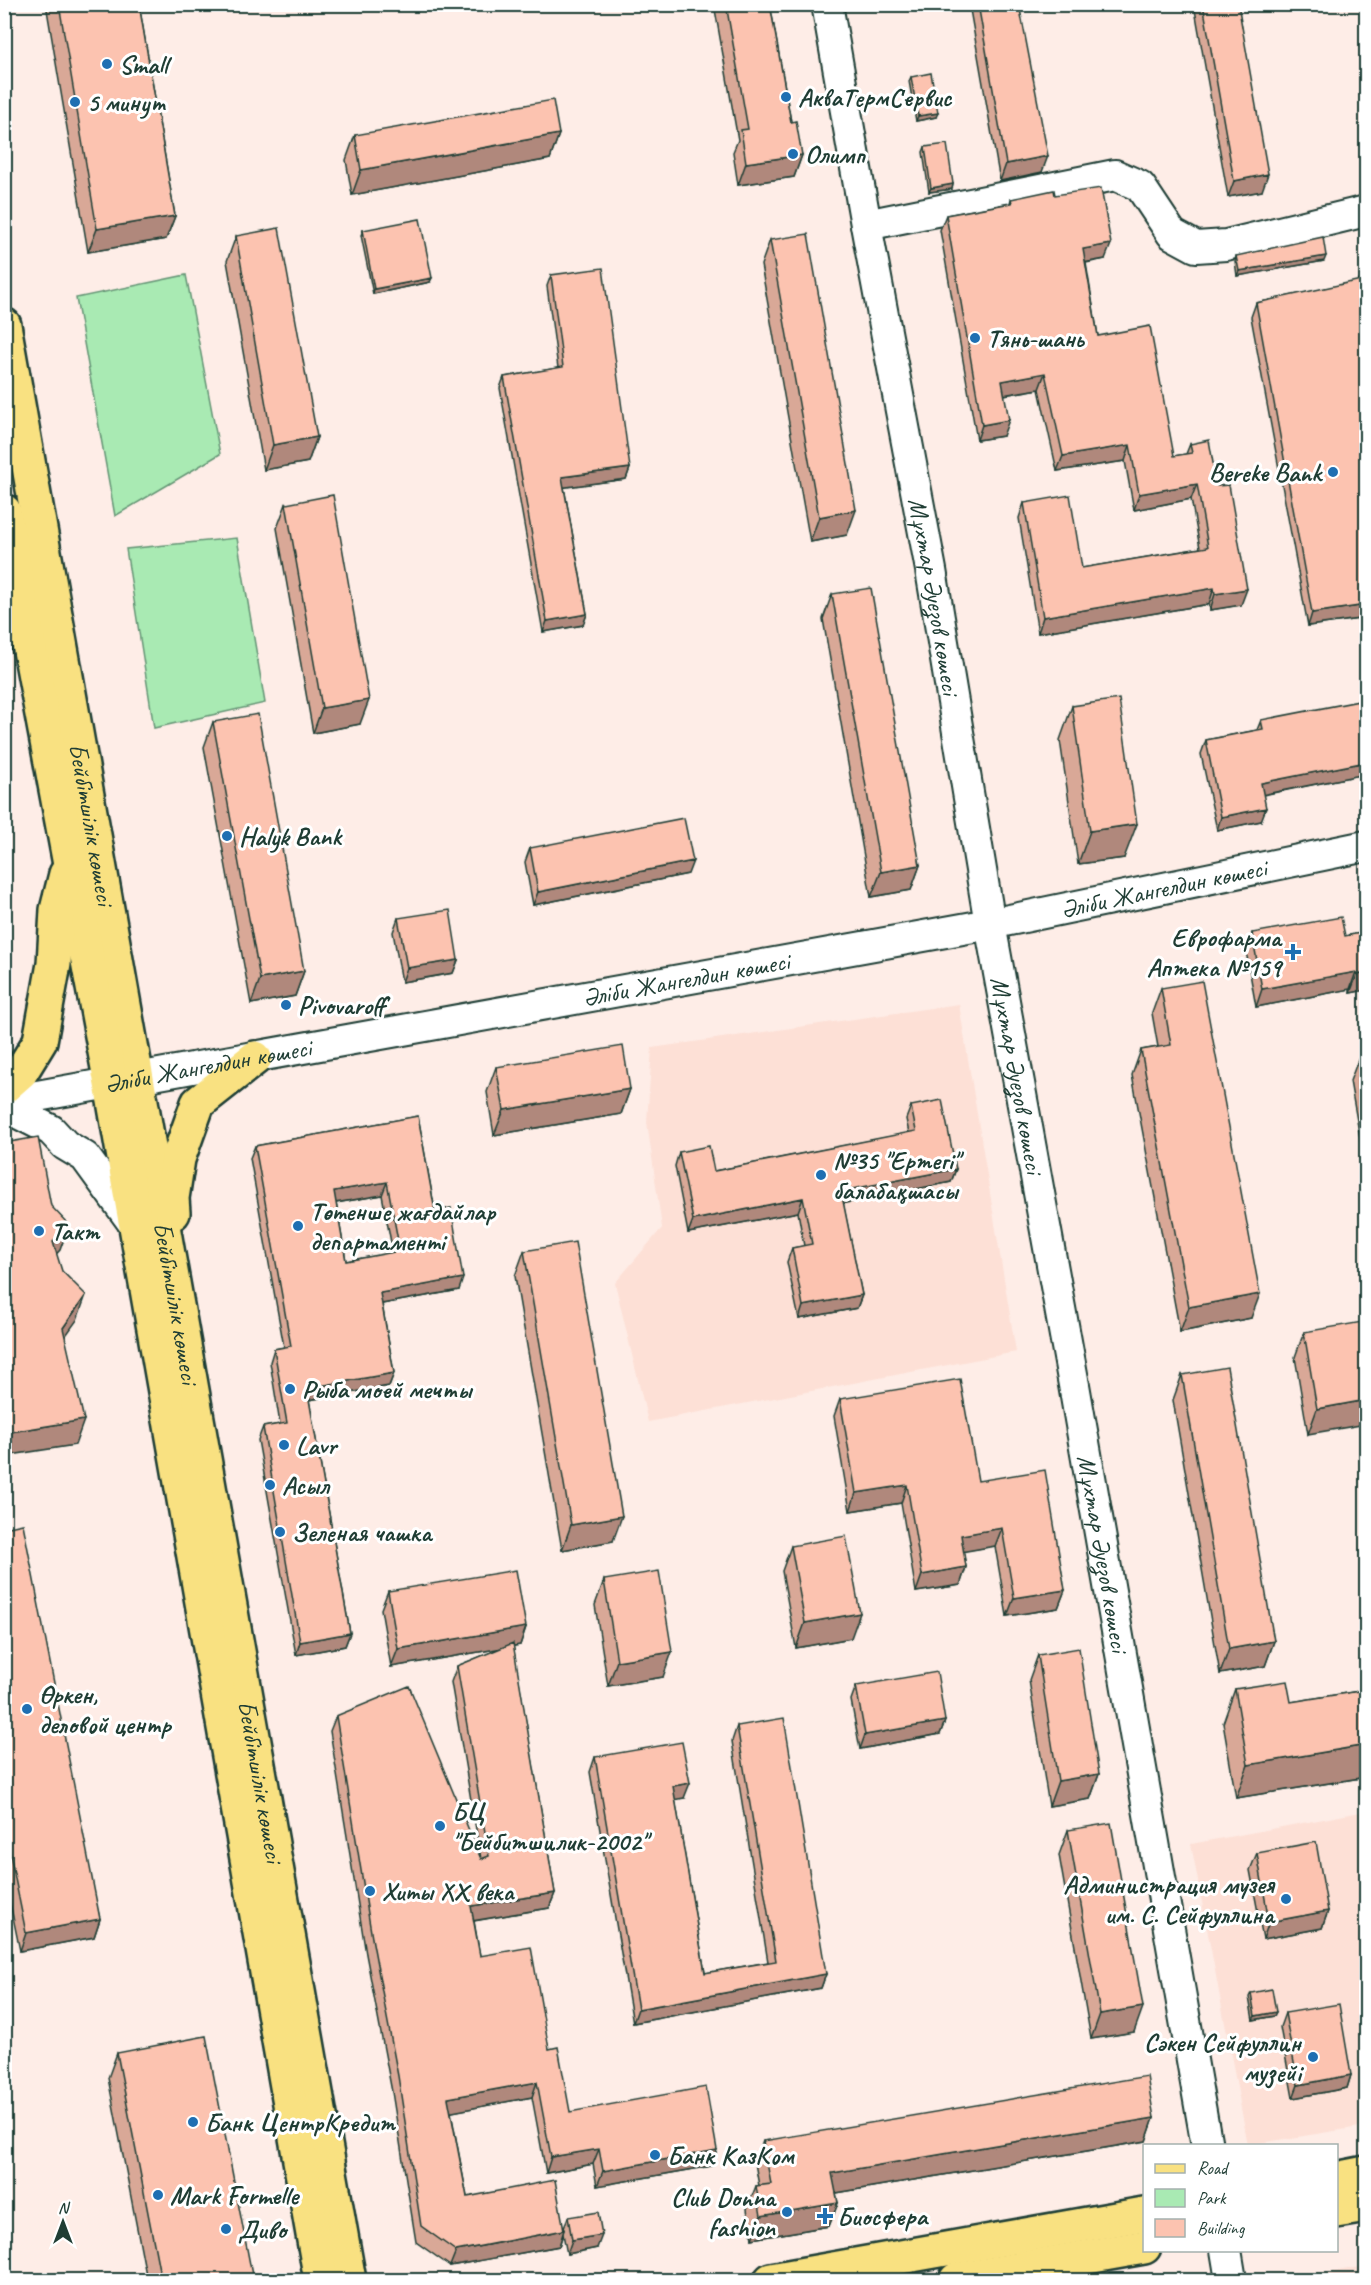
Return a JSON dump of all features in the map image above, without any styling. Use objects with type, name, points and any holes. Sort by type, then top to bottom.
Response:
[{"type":"main road","name":"Бейбітшілік көшесі","points":[[4,325],[124,1082],[136,1227],[321,2280]]},
{"type":"main road","name":"Бейбітшілік көшесі","points":[[4,511],[69,860],[174,1286],[349,2280]]},
{"type":"main road","points":[[4,1087],[21,1072],[40,1041],[54,964],[57,910],[69,860]]},
{"type":"main road","points":[[174,1286],[177,1248],[172,1198],[178,1159],[198,1103],[255,1058]]},
{"type":"main road","points":[[1338,2179],[1366,2173]]},
{"type":"main road","points":[[1338,2211],[1366,2206]]},
{"type":"main road","points":[[771,2280],[1143,2214]]},
{"type":"main road","points":[[956,2280],[1143,2247]]},
{"type":"street","name":"Мұхтар Әуезов көшесі","points":[[827,4],[931,570],[990,924],[1207,2144]]},
{"type":"street","points":[[866,225],[1114,175],[1140,186],[1172,234],[1196,247],[1226,244],[1366,212]]},
{"type":"street","name":"Әліби Жангелдин көшесі","points":[[4,1104],[990,924],[1366,846]]},
{"type":"street","points":[[4,1104],[51,1130],[65,1145],[84,1157],[136,1227]]},
{"type":"street","points":[[1226,2252],[1231,2280]]},
{"type":"shaded area","name":"№35 \"Ертегі\" балабақшасы","points":[[959,1004],[1016,1352],[648,1422],[615,1283],[662,1228],[647,1122],[652,1048]]},
{"type":"shaded area","points":[[1366,1811],[1366,2126],[1248,2144],[1191,1844]]},
{"type":"shaded area","points":[[1366,2266],[1366,2280],[1310,2280],[1309,2276]]},
{"type":"green space","points":[[186,275],[220,454],[115,516],[76,298]]},
{"type":"green space","points":[[237,538],[265,703],[154,728],[126,549]]},
{"type":"building","points":[[59,4],[139,4],[175,216],[97,229]]},
{"type":"building","points":[[726,4],[770,4],[791,122],[796,121],[802,155],[746,163],[741,130],[748,129]]},
{"type":"building","points":[[978,4],[1019,4],[1048,156],[1006,164]]},
{"type":"building","points":[[1203,4],[1238,4],[1268,174],[1234,181]]},
{"type":"building","points":[[931,73],[938,113],[918,116],[911,77]]},
{"type":"building","points":[[553,100],[559,134],[361,170],[355,135]]},
{"type":"building","points":[[947,144],[953,184],[931,188],[925,147]]},
{"type":"building","points":[[1101,188],[1111,244],[1083,249],[1098,336],[1150,326],[1174,456],[1192,453],[1190,444],[1209,440],[1217,486],[1229,485],[1247,589],[1215,594],[1214,588],[1043,617],[1024,503],[1070,495],[1082,568],[1208,547],[1197,484],[1139,494],[1130,445],[1063,456],[1045,373],[1002,381],[1009,420],[982,425],[946,215],[1012,203],[1011,199],[1054,190],[1055,195]]},
{"type":"building","points":[[420,219],[432,278],[374,289],[363,230]]},
{"type":"building","points":[[279,228],[317,437],[273,445],[236,236]]},
{"type":"building","points":[[808,234],[856,510],[819,517],[770,240]]},
{"type":"building","points":[[1323,237],[1326,256],[1239,271],[1236,256]]},
{"type":"building","points":[[603,268],[630,468],[562,477],[587,614],[547,621],[504,377],[563,367],[551,275]]},
{"type":"building","points":[[1366,280],[1366,605],[1312,613],[1256,303]]},
{"type":"building","points":[[333,495],[369,700],[322,708],[286,504]]},
{"type":"building","points":[[871,588],[920,865],[881,872],[832,594]]},
{"type":"building","points":[[1119,699],[1137,824],[1090,831],[1072,706]]},
{"type":"building","points":[[1359,701],[1366,738],[1366,762],[1261,783],[1266,808],[1221,817],[1206,740],[1263,729],[1261,720]]},
{"type":"building","points":[[258,714],[304,971],[260,979],[213,722]]},
{"type":"building","points":[[684,818],[693,861],[538,892],[530,848]]},
{"type":"building","points":[[450,910],[458,960],[407,968],[398,918]]},
{"type":"building","points":[[1341,917],[1345,936],[1366,932],[1366,973],[1357,975],[1356,972],[1262,989],[1252,933]]},
{"type":"building","points":[[1202,981],[1260,1294],[1189,1307],[1141,1050],[1171,1045],[1161,988]]},
{"type":"building","points":[[623,1046],[630,1089],[504,1110],[496,1067]]},
{"type":"building","points":[[1366,1054],[1366,1094],[1360,1055]]},
{"type":"building","points":[[942,1100],[956,1169],[841,1191],[862,1295],[803,1306],[792,1248],[812,1244],[803,1198],[693,1220],[679,1152],[709,1146],[714,1171],[916,1131],[911,1106]]},
{"type":"building","points":[[418,1116],[435,1211],[451,1208],[463,1278],[380,1293],[394,1373],[307,1388],[350,1633],[300,1642],[263,1427],[287,1423],[274,1349],[291,1346],[255,1146]],"holes":[[[387,1182],[400,1251],[346,1261],[334,1191]]]},
{"type":"building","points":[[38,1137],[51,1206],[69,1225],[53,1242],[62,1271],[86,1295],[63,1328],[84,1420],[4,1433],[4,1143]]},
{"type":"building","points":[[575,1242],[622,1516],[571,1525],[524,1251]]},
{"type":"building","points":[[1362,1322],[1366,1347],[1366,1400],[1317,1409],[1304,1332]]},
{"type":"building","points":[[1227,1367],[1274,1641],[1229,1649],[1182,1375]]},
{"type":"building","points":[[960,1379],[978,1481],[1045,1470],[1065,1590],[1014,1598],[1002,1528],[961,1535],[966,1567],[922,1575],[907,1485],[856,1493],[840,1399]]},
{"type":"building","name":"Өркен, деловой центр","points":[[23,1524],[100,1919],[26,1933],[4,1824],[4,1528]]},
{"type":"building","points":[[846,1536],[860,1613],[805,1623],[791,1546]]},
{"type":"building","points":[[516,1570],[526,1627],[398,1649],[388,1591]]},
{"type":"building","points":[[659,1571],[672,1652],[617,1661],[604,1580]]},
{"type":"building","points":[[513,1643],[555,1893],[471,1906],[480,1956],[531,1947],[549,2049],[558,2047],[570,2112],[706,2087],[717,2150],[603,2171],[599,2149],[551,2157],[537,2082],[448,2098],[467,2197],[555,2180],[564,2230],[456,2251],[421,2226],[398,2076],[372,1938],[336,1716],[409,1686],[481,1859],[489,1856],[457,1666]]},
{"type":"building","points":[[1079,1648],[1099,1774],[1058,1781],[1038,1655]]},
{"type":"building","points":[[937,1672],[945,1721],[865,1735],[856,1686]]},
{"type":"building","points":[[1287,1681],[1291,1702],[1366,1690],[1366,1745],[1248,1765],[1235,1689]]},
{"type":"building","points":[[784,1718],[826,1974],[638,2009],[595,1757],[682,1742],[690,1783],[673,1786],[705,1973],[776,1961],[737,1726]]},
{"type":"building","points":[[1111,1823],[1143,2007],[1100,2014],[1068,1830]]},
{"type":"building","name":"Администрация музея им. С. Сейфуллина","points":[[1316,1842],[1328,1911],[1269,1922],[1257,1853]]},
{"type":"building","points":[[1272,1989],[1276,2012],[1255,2016],[1251,1993]]},
{"type":"building","name":"Сәкен Сейфуллин музейі","points":[[1339,2004],[1351,2075],[1298,2085],[1285,2013]]},
{"type":"building","points":[[206,2036],[253,2280],[161,2280],[117,2053]]},
{"type":"building","points":[[1147,2076],[1154,2118],[832,2173],[838,2203],[761,2216],[756,2186],[771,2184],[763,2141]]},
{"type":"building","points":[[598,2212],[602,2235],[572,2240],[568,2217]]},
{"type":"place","name":"Small","points":[[107,64]]},
{"type":"place","name":"АкваТермСервис","points":[[786,97]]},
{"type":"place","name":"5 минут","points":[[75,102]]},
{"type":"place","name":"Олимп","points":[[793,154]]},
{"type":"place","name":"Тянь-шань","points":[[975,338]]},
{"type":"place","name":"Bereke Bank","points":[[1333,472]]},
{"type":"place","name":"Halyk Bank","points":[[227,836]]},
{"type":"place","name":"Еврофарма Аптека №159","points":[[1293,952]]},
{"type":"place","name":"Pivovaroff","points":[[286,1005]]},
{"type":"place","name":"№35 \"Ертегі\" балабақшасы","points":[[821,1175]]},
{"type":"place","name":"Төтенше жағдайлар департаменті","points":[[298,1226]]},
{"type":"place","name":"Такт","points":[[39,1231]]},
{"type":"place","name":"Рыба моей мечты","points":[[290,1389]]},
{"type":"place","name":"Lavr","points":[[284,1445]]},
{"type":"place","name":"Асыл","points":[[270,1485]]},
{"type":"place","name":"Зеленая чашка","points":[[280,1532]]},
{"type":"place","name":"Өркен, деловой центр","points":[[27,1709]]},
{"type":"place","name":"БЦ \"Бейбитшилик-2002\"","points":[[440,1826]]},
{"type":"place","name":"Хиты ХХ века","points":[[370,1891]]},
{"type":"place","name":"Администрация музея им. С. Сейфуллина","points":[[1286,1899]]},
{"type":"place","name":"Сәкен Сейфуллин музейі","points":[[1313,2057]]},
{"type":"place","name":"Банк ЦентрКредит","points":[[193,2122]]},
{"type":"place","name":"Банк КазКом","points":[[655,2155]]},
{"type":"place","name":"Mark Formelle","points":[[158,2195]]},
{"type":"place","name":"Club Donna fashion","points":[[787,2212]]},
{"type":"place","name":"Биосфера","points":[[825,2216]]},
{"type":"place","name":"Диво","points":[[226,2229]]}]
